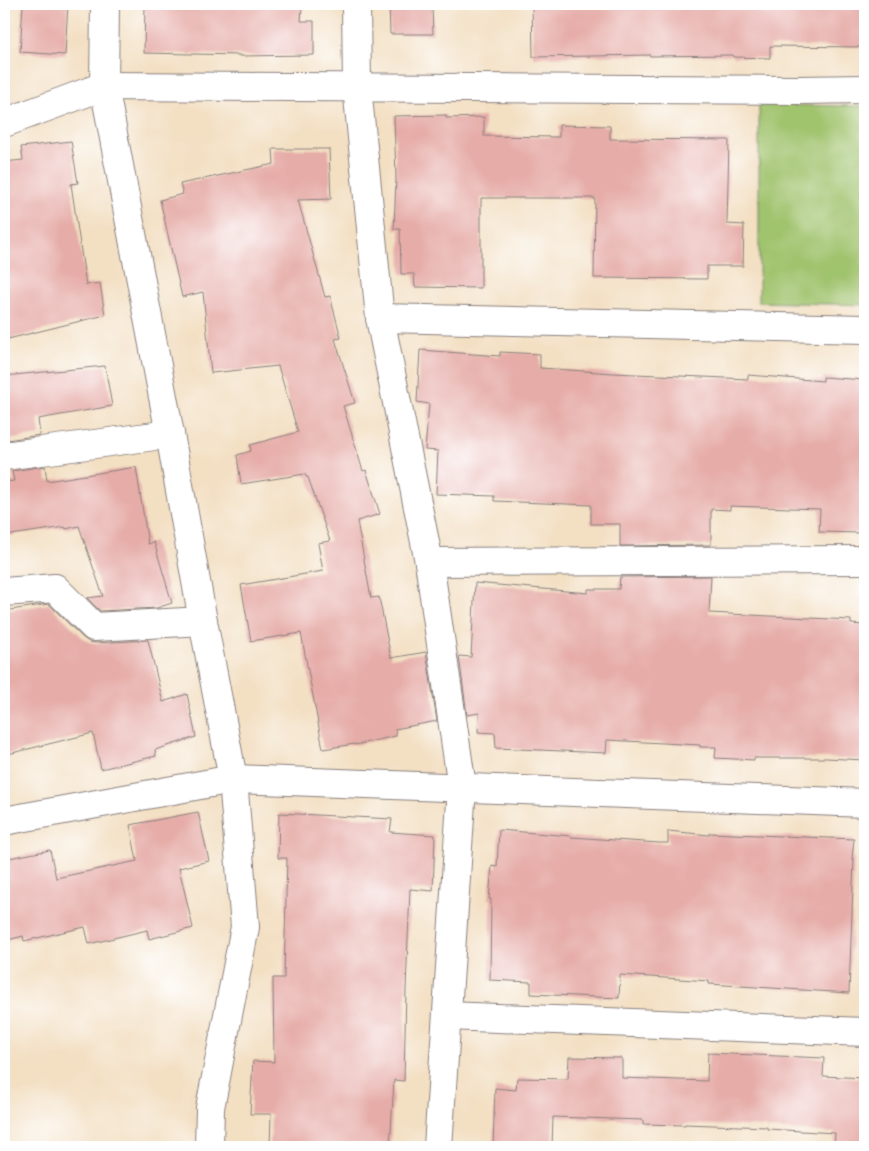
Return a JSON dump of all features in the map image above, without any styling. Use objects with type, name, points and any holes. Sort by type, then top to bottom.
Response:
[{"type":"street","points":[[105,4],[104,86],[233,779],[245,926],[210,1108],[209,1147]]},
{"type":"street","points":[[356,4],[357,87],[380,318],[429,562],[462,787],[438,1147]]},
{"type":"street","points":[[4,124],[104,86],[865,89]]},
{"type":"street","points":[[380,318],[865,329]]},
{"type":"street","points":[[4,456],[170,434]]},
{"type":"street","points":[[429,562],[865,560]]},
{"type":"street","points":[[4,592],[55,588],[94,626],[203,621]]},
{"type":"street","points":[[4,821],[233,779],[865,803]]},
{"type":"street","points":[[447,1016],[865,1032]]},
{"type":"green space","points":[[759,105],[865,106],[865,305],[759,302]]},
{"type":"building","points":[[23,4],[68,4],[65,55],[20,52]]},
{"type":"building","points":[[145,4],[302,7],[301,21],[314,21],[314,55],[240,56],[144,53]]},
{"type":"building","points":[[389,4],[432,4],[433,34],[390,34]]},
{"type":"building","points":[[532,4],[865,4],[863,47],[770,46],[770,58],[733,57],[733,55],[533,57]]},
{"type":"building","points":[[446,115],[446,118],[484,117],[484,136],[559,137],[559,125],[610,126],[610,139],[729,140],[727,224],[744,225],[743,266],[707,266],[707,279],[594,278],[595,198],[481,198],[481,288],[415,287],[414,274],[401,274],[400,229],[394,229],[396,178],[394,116]]},
{"type":"building","points":[[71,141],[78,183],[71,184],[86,285],[100,283],[105,315],[4,340],[4,162],[23,160],[21,147]]},
{"type":"building","points":[[273,149],[329,149],[331,199],[298,200],[325,297],[330,296],[341,338],[335,339],[355,403],[343,406],[363,471],[366,470],[380,514],[357,521],[371,598],[379,597],[391,658],[426,652],[437,721],[395,729],[396,736],[355,745],[323,749],[301,633],[251,641],[241,585],[323,571],[318,543],[330,541],[308,477],[305,474],[241,484],[237,455],[251,451],[250,445],[298,432],[278,366],[211,373],[203,292],[182,297],[160,200],[183,194],[180,184],[274,164]]},
{"type":"building","points":[[420,350],[500,356],[500,352],[540,354],[540,368],[613,373],[748,379],[748,375],[823,381],[823,377],[865,380],[865,513],[861,512],[861,533],[819,532],[820,509],[730,506],[730,510],[711,509],[711,545],[620,546],[620,524],[591,524],[591,505],[494,501],[494,496],[436,494],[438,451],[425,450],[429,404],[417,402]]},
{"type":"building","points":[[105,366],[112,406],[38,419],[40,435],[7,440],[4,415],[4,376]]},
{"type":"building","points":[[45,466],[47,481],[136,467],[148,544],[154,542],[172,603],[157,608],[100,611],[87,598],[103,596],[79,526],[4,536],[4,482],[14,481],[12,471]]},
{"type":"building","points":[[711,576],[709,613],[851,620],[851,624],[865,625],[865,760],[715,758],[716,747],[607,740],[606,753],[496,748],[495,733],[478,732],[479,713],[467,715],[459,656],[471,657],[475,583],[588,593],[588,589],[619,589],[620,577]]},
{"type":"building","points":[[49,604],[89,642],[148,640],[163,702],[187,694],[196,737],[155,750],[156,756],[101,769],[93,733],[4,755],[4,611]]},
{"type":"building","points":[[198,812],[209,861],[179,868],[193,928],[149,939],[147,930],[89,944],[85,927],[24,941],[23,936],[4,941],[4,859],[50,850],[56,878],[137,861],[130,825]]},
{"type":"building","points":[[279,813],[392,819],[390,832],[435,835],[433,891],[410,889],[404,1081],[394,1080],[390,1147],[270,1147],[271,1114],[250,1114],[253,1061],[274,1062],[273,978],[284,978],[287,858],[278,858]]},
{"type":"building","points":[[499,830],[659,843],[668,843],[668,831],[709,835],[709,833],[854,839],[849,993],[709,984],[709,981],[620,975],[619,998],[531,994],[531,982],[490,980],[491,899],[489,899],[492,866],[497,867]]},
{"type":"building","points":[[708,1053],[824,1058],[823,1076],[865,1078],[865,1147],[834,1147],[835,1133],[767,1129],[767,1127],[643,1124],[643,1120],[553,1117],[552,1147],[493,1147],[495,1088],[516,1090],[517,1078],[568,1079],[569,1057],[622,1058],[622,1078],[707,1081]]}]
